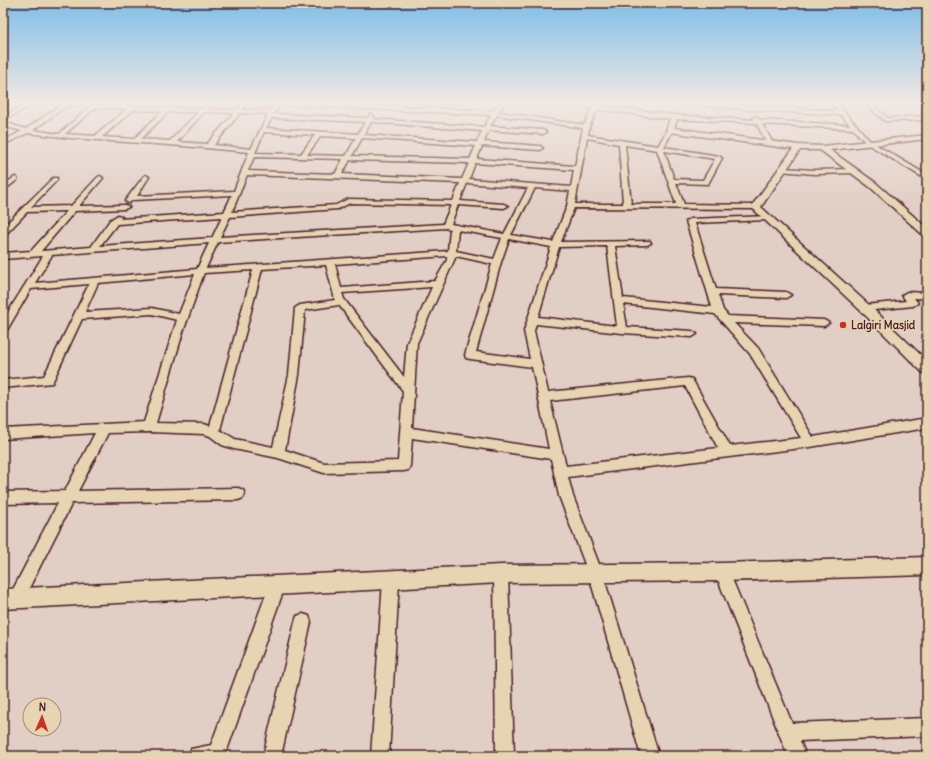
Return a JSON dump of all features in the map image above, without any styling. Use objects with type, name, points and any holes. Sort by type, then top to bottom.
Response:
[{"type":"street","points":[[3,143],[12,138]]},
{"type":"street","points":[[102,138],[210,145],[253,153],[302,157],[472,161],[540,148]]},
{"type":"street","points":[[172,143],[176,138]]},
{"type":"street","points":[[210,145],[216,138]]},
{"type":"street","points":[[149,427],[184,318],[201,271],[260,138]]},
{"type":"street","points":[[302,157],[316,138]]},
{"type":"street","points":[[337,177],[346,158],[358,138]]},
{"type":"street","points":[[384,138],[540,148]]},
{"type":"street","points":[[3,434],[104,428],[149,427],[204,429],[214,432],[234,444],[278,453],[324,468],[404,466],[412,343],[438,284],[451,260],[452,253],[450,227],[455,203],[482,138]]},
{"type":"street","points":[[514,138],[540,148],[578,168]]},
{"type":"street","points":[[540,148],[542,138]]},
{"type":"street","points":[[584,138],[571,206],[556,245],[529,331],[566,496],[595,572],[650,756]]},
{"type":"street","points":[[607,138],[622,143],[719,158],[705,182],[672,181]]},
{"type":"street","points":[[666,138],[660,149],[681,207]]},
{"type":"street","points":[[735,138],[798,147],[822,148],[903,138]]},
{"type":"street","points":[[767,138],[770,143]]},
{"type":"street","points":[[865,138],[868,142],[927,178]]},
{"type":"street","points":[[622,143],[627,207]]},
{"type":"street","points":[[756,207],[798,147]]},
{"type":"street","points":[[822,148],[873,185],[927,233]]},
{"type":"street","points":[[782,170],[814,172],[854,171]]},
{"type":"street","points":[[916,171],[927,170]]},
{"type":"street","points":[[245,173],[464,181],[574,189]]},
{"type":"street","points":[[94,249],[146,177]]},
{"type":"street","points":[[34,253],[100,178]]},
{"type":"street","points":[[3,189],[15,179]]},
{"type":"street","points":[[3,232],[56,179]]},
{"type":"street","points":[[533,186],[506,236],[470,355],[537,364]]},
{"type":"street","points":[[131,198],[237,193]]},
{"type":"street","points":[[113,222],[338,207],[348,201],[455,203],[504,206]]},
{"type":"street","points":[[571,206],[756,207],[865,308],[927,369]]},
{"type":"street","points":[[24,210],[125,207]]},
{"type":"street","points":[[767,218],[690,221],[718,311],[754,350],[810,442]]},
{"type":"street","points":[[3,256],[216,240],[450,227],[556,245],[647,243]]},
{"type":"street","points":[[611,244],[622,330]]},
{"type":"street","points":[[3,328],[49,252]]},
{"type":"street","points":[[29,286],[201,271],[452,253],[497,262]]},
{"type":"street","points":[[330,262],[341,302],[409,391]]},
{"type":"street","points":[[214,432],[258,267]]},
{"type":"street","points":[[3,384],[48,380],[95,280]]},
{"type":"street","points":[[337,291],[438,284]]},
{"type":"street","points":[[712,292],[786,295]]},
{"type":"street","points":[[865,308],[914,303],[907,295],[927,296]]},
{"type":"street","points":[[618,300],[718,311]]},
{"type":"street","points":[[278,453],[294,375],[300,308],[341,302]]},
{"type":"street","points":[[78,316],[152,311],[184,318]]},
{"type":"street","points":[[726,319],[824,323]]},
{"type":"street","points":[[533,320],[622,330],[692,334]]},
{"type":"street","points":[[544,397],[688,382],[727,452]]},
{"type":"street","points":[[561,472],[810,442],[927,423]]},
{"type":"street","points":[[9,599],[69,496],[104,428]]},
{"type":"street","points":[[406,432],[557,455]]},
{"type":"street","points":[[3,498],[238,494]]},
{"type":"street","points":[[9,599],[391,581],[501,574],[722,572],[927,566]]},
{"type":"street","points":[[722,572],[797,756]]},
{"type":"street","points":[[501,574],[505,756]]},
{"type":"street","points":[[380,756],[391,581]]},
{"type":"street","points":[[198,756],[216,755],[277,586]]},
{"type":"street","points":[[272,756],[303,622]]},
{"type":"street","points":[[787,732],[927,727]]},
{"type":"place","name":"Lalgiri Masjid","points":[[843,325]]}]
